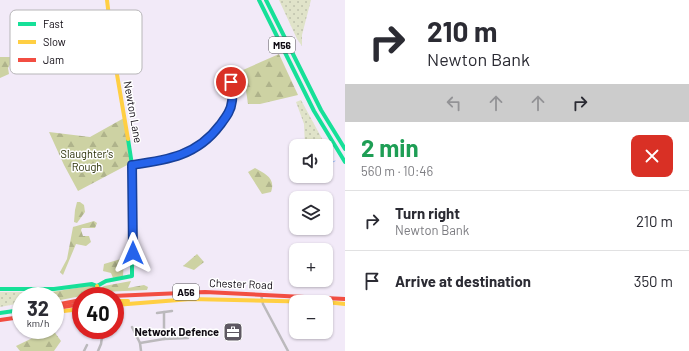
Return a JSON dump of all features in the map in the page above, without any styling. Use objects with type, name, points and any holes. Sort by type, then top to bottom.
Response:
[{"type":"main road","name":"Newton Lane","points":[[107,0],[108,10]]},
{"type":"main road","name":"M56","points":[[259,0],[308,99],[337,151],[345,162]]},
{"type":"main road","name":"M56","points":[[266,0],[314,97],[345,148]]},
{"type":"main road","name":"Newton Lane","points":[[98,287],[106,281],[132,276],[132,165],[117,74]]},
{"type":"main road","points":[[337,151],[345,167]]},
{"type":"main road","points":[[0,289],[54,289],[92,284],[98,287]]},
{"type":"main road","name":"Chester Road","points":[[124,295],[174,292],[261,294],[345,299]]},
{"type":"main road","name":"Chester Road","points":[[124,304],[191,299],[289,301]]},
{"type":"main road","points":[[124,301],[149,301]]},
{"type":"main road","points":[[333,303],[345,304]]},
{"type":"main road","points":[[0,313],[12,311]]},
{"type":"main road","points":[[0,320],[12,318]]},
{"type":"street","points":[[132,165],[172,158],[200,146],[215,132],[230,112],[233,99],[231,82]]},
{"type":"street","points":[[261,294],[261,300],[288,351]]},
{"type":"street","points":[[157,313],[172,311]]},
{"type":"street","points":[[164,312],[164,339]]},
{"type":"street","points":[[132,327],[140,343],[140,351]]},
{"type":"street","points":[[140,343],[164,339],[188,338]]},
{"type":"street","points":[[98,351],[102,339]]},
{"type":"street","points":[[84,351],[87,345]]},
{"type":"green space","points":[[279,0],[311,0],[302,35],[302,46],[297,39]]},
{"type":"green space","points":[[279,54],[298,95],[260,104],[248,104],[243,70]]},
{"type":"green space","points":[[0,57],[10,57],[10,64],[8,68],[9,74],[0,78]]},
{"type":"green space","points":[[301,100],[322,139],[305,139],[304,124],[296,102]]},
{"type":"green space","name":"Slaughter's Rough","points":[[124,118],[131,163],[78,191],[49,132],[90,137]]},
{"type":"green space","points":[[255,168],[271,180],[271,192],[262,194],[248,172]]},
{"type":"green space","points":[[77,202],[84,205],[85,212],[77,223],[74,222]]},
{"type":"green space","points":[[94,221],[97,223],[95,228],[82,228],[81,230],[83,236],[89,236],[91,242],[86,246],[76,244],[63,275],[60,272],[67,259],[73,227]]},
{"type":"green space","points":[[197,254],[204,262],[194,270],[183,266]]},
{"type":"green space","points":[[124,258],[123,276],[113,278],[111,273],[103,271],[104,264]]},
{"type":"green space","points":[[131,281],[128,288],[144,285],[148,287],[147,290],[124,291],[124,287],[102,287]]},
{"type":"green space","points":[[72,289],[72,298],[64,299],[64,290]]},
{"type":"green space","points":[[0,292],[12,292],[12,305],[0,307]]},
{"type":"green space","points":[[30,339],[60,339],[61,341],[54,351],[20,351],[16,346]]},
{"type":"traffic: fast","points":[[259,0],[314,111],[345,162]]},
{"type":"traffic: fast","points":[[266,0],[321,110],[345,149]]},
{"type":"traffic: fast","points":[[97,286],[106,281],[132,276],[132,165],[128,139]]},
{"type":"traffic: fast","points":[[0,289],[54,289],[92,284],[97,286]]},
{"type":"traffic: fast","points":[[0,313],[12,311]]},
{"type":"traffic: slow","points":[[107,0],[108,10]]},
{"type":"traffic: slow","points":[[117,74],[128,139]]},
{"type":"traffic: slow","points":[[124,304],[191,299],[289,301]]},
{"type":"traffic: slow","points":[[333,303],[345,304]]},
{"type":"traffic: slow","points":[[64,311],[72,310]]},
{"type":"traffic: jam","points":[[124,295],[205,292],[345,299]]},
{"type":"traffic: jam","points":[[64,303],[72,302]]},
{"type":"traffic: jam","points":[[64,307],[72,306]]},
{"type":"traffic: jam","points":[[0,320],[12,318]]},
{"type":"place","name":"Network Defence","points":[[233,332]]},
{"type":"route","points":[[133,253],[132,165],[172,158],[195,149],[215,132],[230,112],[233,99],[231,82]]}]
